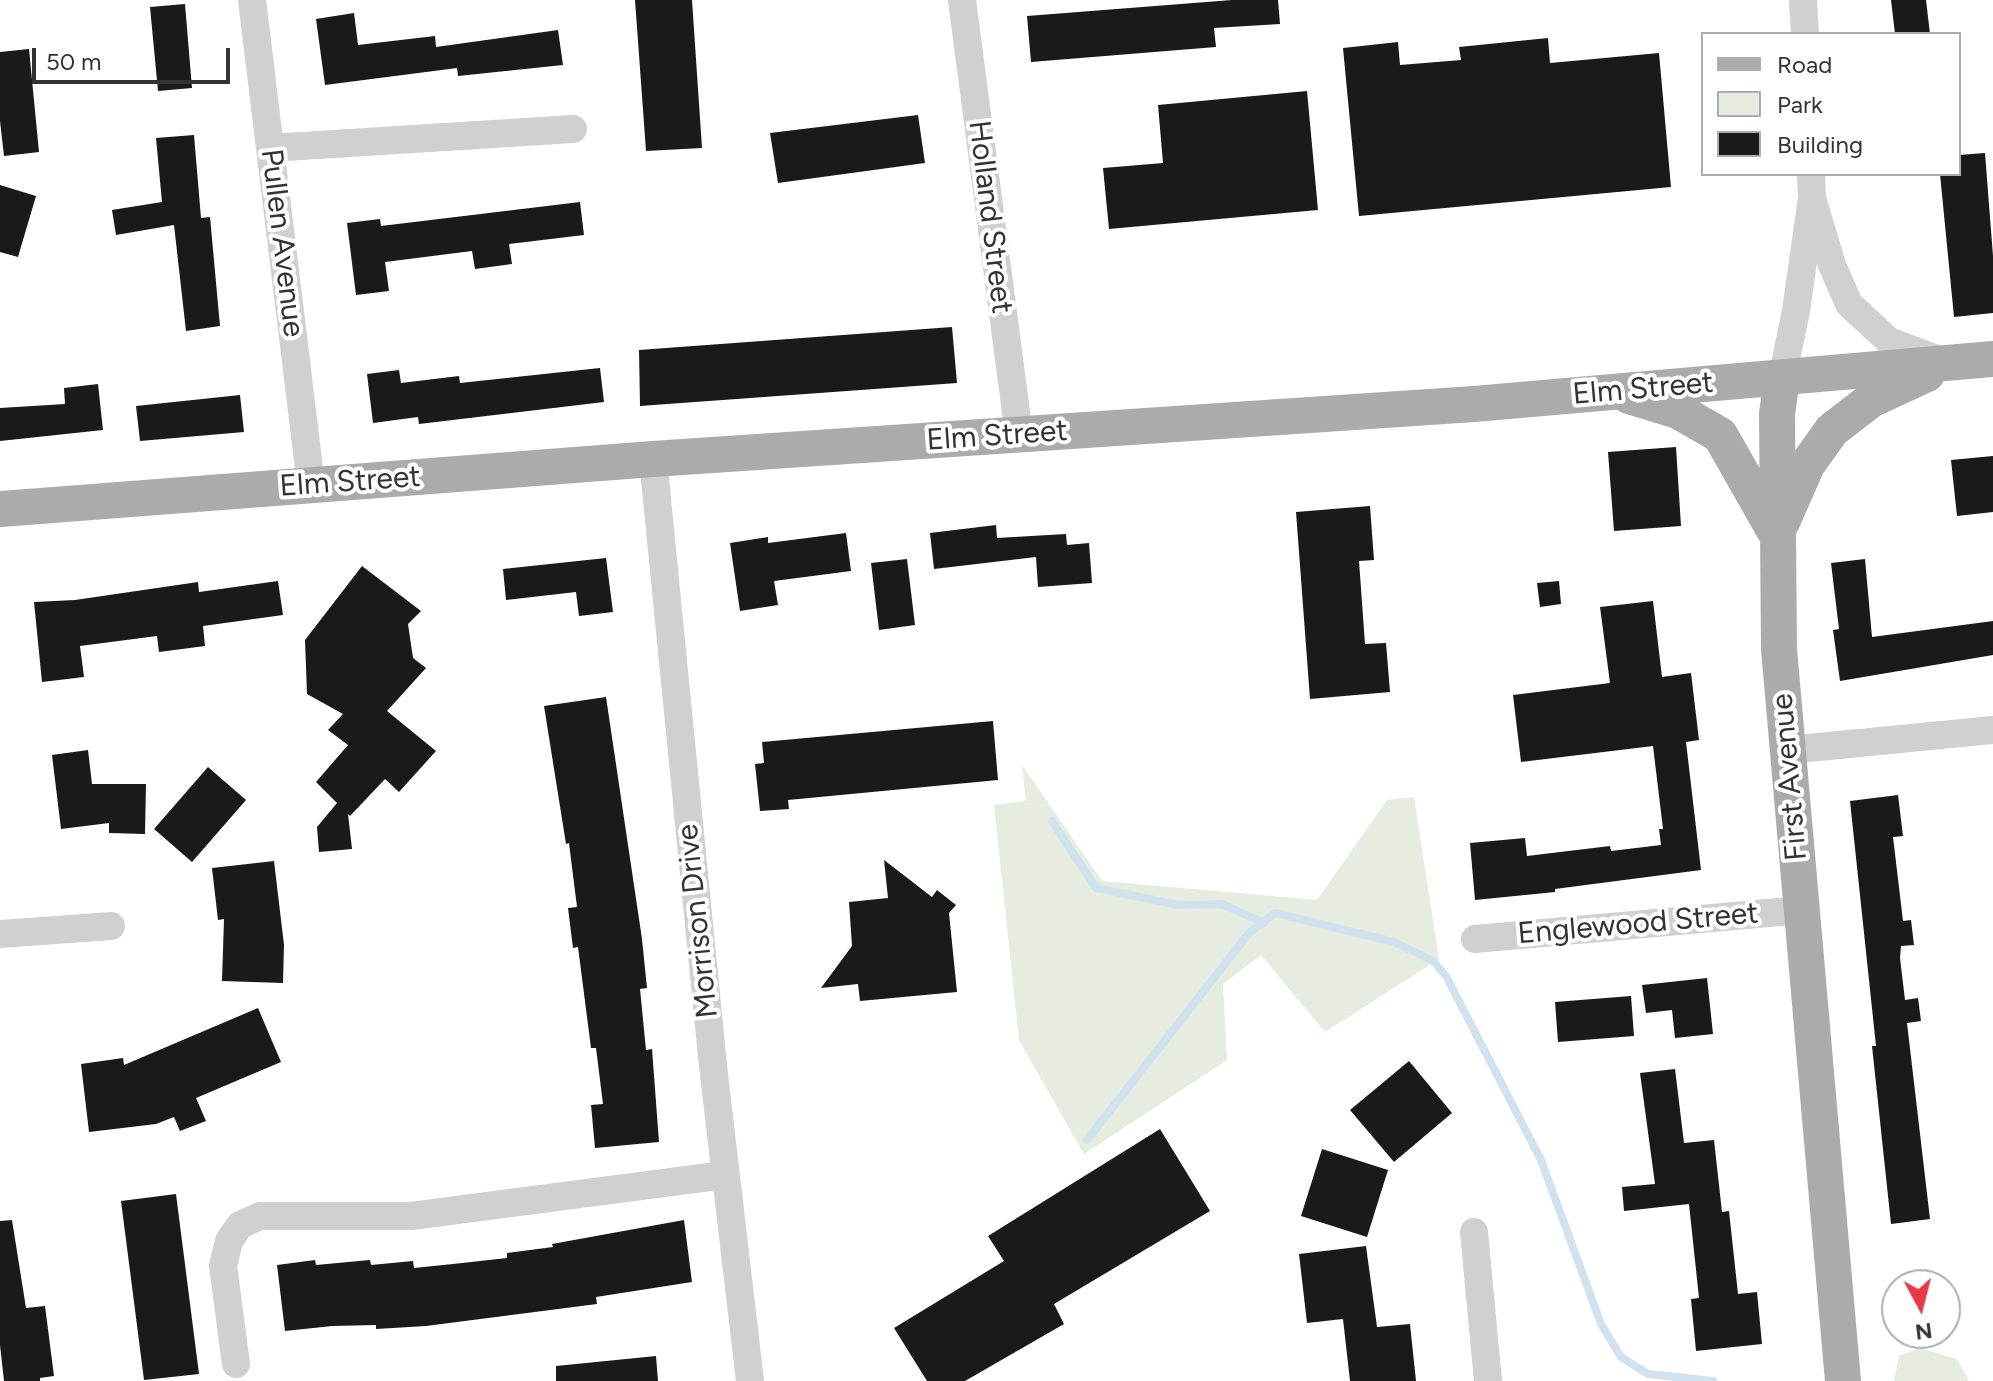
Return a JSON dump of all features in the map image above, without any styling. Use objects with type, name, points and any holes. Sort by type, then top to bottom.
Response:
[{"type":"main road","name":"Elm Street","points":[[0,509],[653,459],[1474,404],[1993,359]]},
{"type":"main road","points":[[1777,535],[1807,465],[1832,430],[1871,400],[1953,363]]},
{"type":"main road","name":"First Avenue","points":[[1782,378],[1777,414],[1779,649],[1843,1381]]},
{"type":"main road","points":[[1613,390],[1678,411],[1720,435],[1733,452],[1777,535]]},
{"type":"street","name":"Pullen Avenue","points":[[252,0],[311,485]]},
{"type":"street","name":"Holland Street","points":[[962,0],[1019,435]]},
{"type":"street","points":[[1803,0],[1805,32]]},
{"type":"street","points":[[270,148],[573,129]]},
{"type":"street","points":[[1812,186],[1832,265],[1852,307],[1879,334],[1901,348],[1953,363]]},
{"type":"street","name":"First Avenue","points":[[1782,378],[1796,311],[1812,186]]},
{"type":"street","name":"Morrison Drive","points":[[653,459],[725,1175],[750,1381]]},
{"type":"street","points":[[1788,750],[1993,730]]},
{"type":"street","name":"Englewood Street","points":[[1475,939],[1802,910]]},
{"type":"street","points":[[0,934],[111,926]]},
{"type":"street","points":[[236,1364],[223,1266],[229,1241],[240,1225],[260,1216],[411,1216],[725,1175]]},
{"type":"street","points":[[1474,1232],[1488,1381]]},
{"type":"green space","points":[[1022,765],[1102,881],[1317,900],[1387,800],[1414,797],[1439,959],[1325,1032],[1261,955],[1223,984],[1227,1060],[1084,1154],[1019,1040],[994,805],[1026,801]]},
{"type":"green space","points":[[1923,1349],[1957,1359],[1969,1381],[1894,1381],[1899,1356]]},
{"type":"building","points":[[635,0],[692,0],[702,148],[646,151]]},
{"type":"building","points":[[1232,0],[1278,0],[1280,24],[1214,28],[1216,47],[1031,62],[1027,16]]},
{"type":"building","points":[[1891,0],[1926,0],[1930,32],[1895,32]]},
{"type":"building","points":[[185,4],[192,88],[158,91],[150,7]]},
{"type":"building","points":[[354,13],[358,45],[435,36],[436,47],[558,30],[563,65],[458,76],[457,68],[325,85],[316,19]]},
{"type":"building","points":[[1548,38],[1550,63],[1659,53],[1671,187],[1359,216],[1343,48],[1398,42],[1400,65],[1461,60],[1459,47]]},
{"type":"building","points":[[29,49],[39,152],[4,156],[0,121],[0,52]]},
{"type":"building","points":[[1307,91],[1318,210],[1109,229],[1103,168],[1163,163],[1158,105]]},
{"type":"building","points":[[918,115],[925,163],[778,183],[770,133]]},
{"type":"building","points":[[194,135],[201,218],[210,217],[220,326],[186,331],[174,225],[116,235],[112,210],[162,202],[156,138]]},
{"type":"building","points":[[1985,153],[1993,256],[1993,313],[1954,317],[1940,176],[1961,176],[1961,155]]},
{"type":"building","points":[[0,185],[36,196],[18,257],[0,252]]},
{"type":"building","points":[[580,202],[584,235],[509,244],[512,264],[475,269],[472,251],[385,262],[389,291],[356,295],[347,223],[380,219],[381,226]]},
{"type":"building","points":[[952,327],[957,383],[640,406],[639,350]]},
{"type":"building","points":[[600,368],[604,402],[419,424],[418,417],[373,423],[367,374],[399,370],[401,383],[459,376],[460,383]]},
{"type":"building","points":[[98,384],[103,430],[0,441],[0,408],[65,404],[64,388]]},
{"type":"building","points":[[240,395],[244,432],[140,441],[136,406]]},
{"type":"building","points":[[1676,447],[1681,526],[1614,531],[1608,452]]},
{"type":"building","points":[[1993,456],[1993,512],[1957,516],[1951,460]]},
{"type":"building","points":[[1370,506],[1374,560],[1359,561],[1365,644],[1386,643],[1390,692],[1310,699],[1296,512]]},
{"type":"building","points":[[996,525],[997,538],[1066,534],[1067,545],[1089,543],[1092,583],[1038,587],[1036,557],[934,569],[930,533]]},
{"type":"building","points":[[846,533],[851,571],[774,581],[778,605],[740,611],[730,543],[768,537],[768,543]]},
{"type":"building","points":[[606,558],[613,612],[579,616],[576,592],[506,600],[503,569]]},
{"type":"building","points":[[907,559],[915,625],[879,630],[871,563]]},
{"type":"building","points":[[1865,559],[1872,637],[1993,621],[1993,655],[1840,681],[1833,630],[1839,629],[1831,563]]},
{"type":"building","points":[[362,566],[421,611],[408,624],[413,658],[426,668],[387,711],[436,751],[399,792],[385,779],[350,816],[348,814],[352,849],[319,852],[317,827],[337,803],[316,782],[348,745],[328,730],[343,714],[307,694],[305,640]]},
{"type":"building","points":[[278,581],[283,615],[203,626],[205,646],[159,652],[157,636],[80,646],[84,677],[42,682],[34,602],[75,600],[198,582],[199,592]]},
{"type":"building","points":[[1559,581],[1561,604],[1540,607],[1537,583]]},
{"type":"building","points":[[1653,601],[1662,677],[1691,673],[1699,740],[1686,742],[1701,870],[1555,889],[1555,892],[1475,900],[1470,843],[1525,838],[1527,856],[1610,846],[1611,851],[1661,845],[1659,829],[1663,829],[1653,746],[1521,762],[1513,695],[1610,683],[1600,607]]},
{"type":"building","points":[[606,697],[642,939],[647,988],[640,989],[646,1050],[652,1049],[659,1142],[595,1148],[591,1105],[603,1104],[596,1048],[591,1048],[578,947],[573,948],[568,908],[577,907],[569,843],[566,844],[544,706]]},
{"type":"building","points":[[993,721],[998,780],[788,800],[789,809],[760,811],[755,764],[764,763],[762,742]]},
{"type":"building","points":[[88,750],[92,784],[146,784],[145,834],[109,833],[109,823],[61,829],[52,755]]},
{"type":"building","points":[[208,767],[246,800],[192,862],[154,829]]},
{"type":"building","points":[[1898,795],[1903,836],[1893,837],[1903,921],[1911,920],[1914,945],[1901,946],[1900,958],[1905,1000],[1918,998],[1921,1021],[1907,1023],[1930,1219],[1891,1224],[1850,801]]},
{"type":"building","points":[[884,860],[932,897],[937,890],[956,905],[949,913],[957,992],[860,1001],[858,984],[821,988],[852,946],[849,902],[888,898]]},
{"type":"building","points":[[274,861],[284,945],[283,983],[222,981],[224,919],[218,920],[212,868]]},
{"type":"building","points":[[1707,978],[1713,1034],[1675,1038],[1672,1010],[1646,1013],[1642,985]]},
{"type":"building","points":[[1631,996],[1634,1036],[1558,1042],[1555,1002]]},
{"type":"building","points":[[258,1008],[281,1062],[196,1098],[206,1121],[180,1131],[174,1117],[156,1124],[89,1132],[81,1064],[123,1058],[124,1065]]},
{"type":"building","points":[[1409,1061],[1452,1113],[1394,1162],[1350,1110]]},
{"type":"building","points":[[1675,1069],[1684,1143],[1714,1140],[1722,1212],[1729,1211],[1738,1294],[1757,1292],[1762,1344],[1696,1351],[1691,1299],[1699,1298],[1689,1204],[1624,1211],[1622,1187],[1655,1184],[1640,1073]]},
{"type":"building","points":[[1160,1129],[1210,1211],[1054,1304],[1064,1324],[965,1381],[927,1381],[894,1328],[1004,1261],[988,1236]]},
{"type":"building","points":[[1322,1149],[1388,1170],[1367,1237],[1301,1216]]},
{"type":"building","points":[[176,1194],[199,1374],[144,1380],[121,1201]]},
{"type":"building","points":[[12,1220],[26,1308],[45,1306],[54,1376],[40,1378],[40,1381],[4,1381],[0,1345],[0,1221]]},
{"type":"building","points":[[684,1220],[692,1282],[596,1297],[597,1304],[426,1326],[376,1329],[376,1325],[332,1326],[285,1331],[277,1265],[315,1260],[316,1265],[370,1260],[371,1265],[413,1261],[414,1268],[453,1264],[507,1258],[507,1253],[553,1247],[552,1244]]},
{"type":"building","points":[[1366,1246],[1377,1327],[1410,1324],[1416,1381],[1350,1381],[1343,1319],[1307,1323],[1299,1254]]},
{"type":"building","points":[[656,1356],[658,1381],[556,1381],[556,1366]]},
{"type":"waterway","points":[[1052,821],[1096,888],[1178,905],[1222,904],[1264,923]]},
{"type":"waterway","points":[[1087,1140],[1249,933],[1275,913],[1394,942],[1433,961],[1446,976],[1541,1160],[1601,1324],[1621,1357],[1648,1374],[1713,1381]]}]
